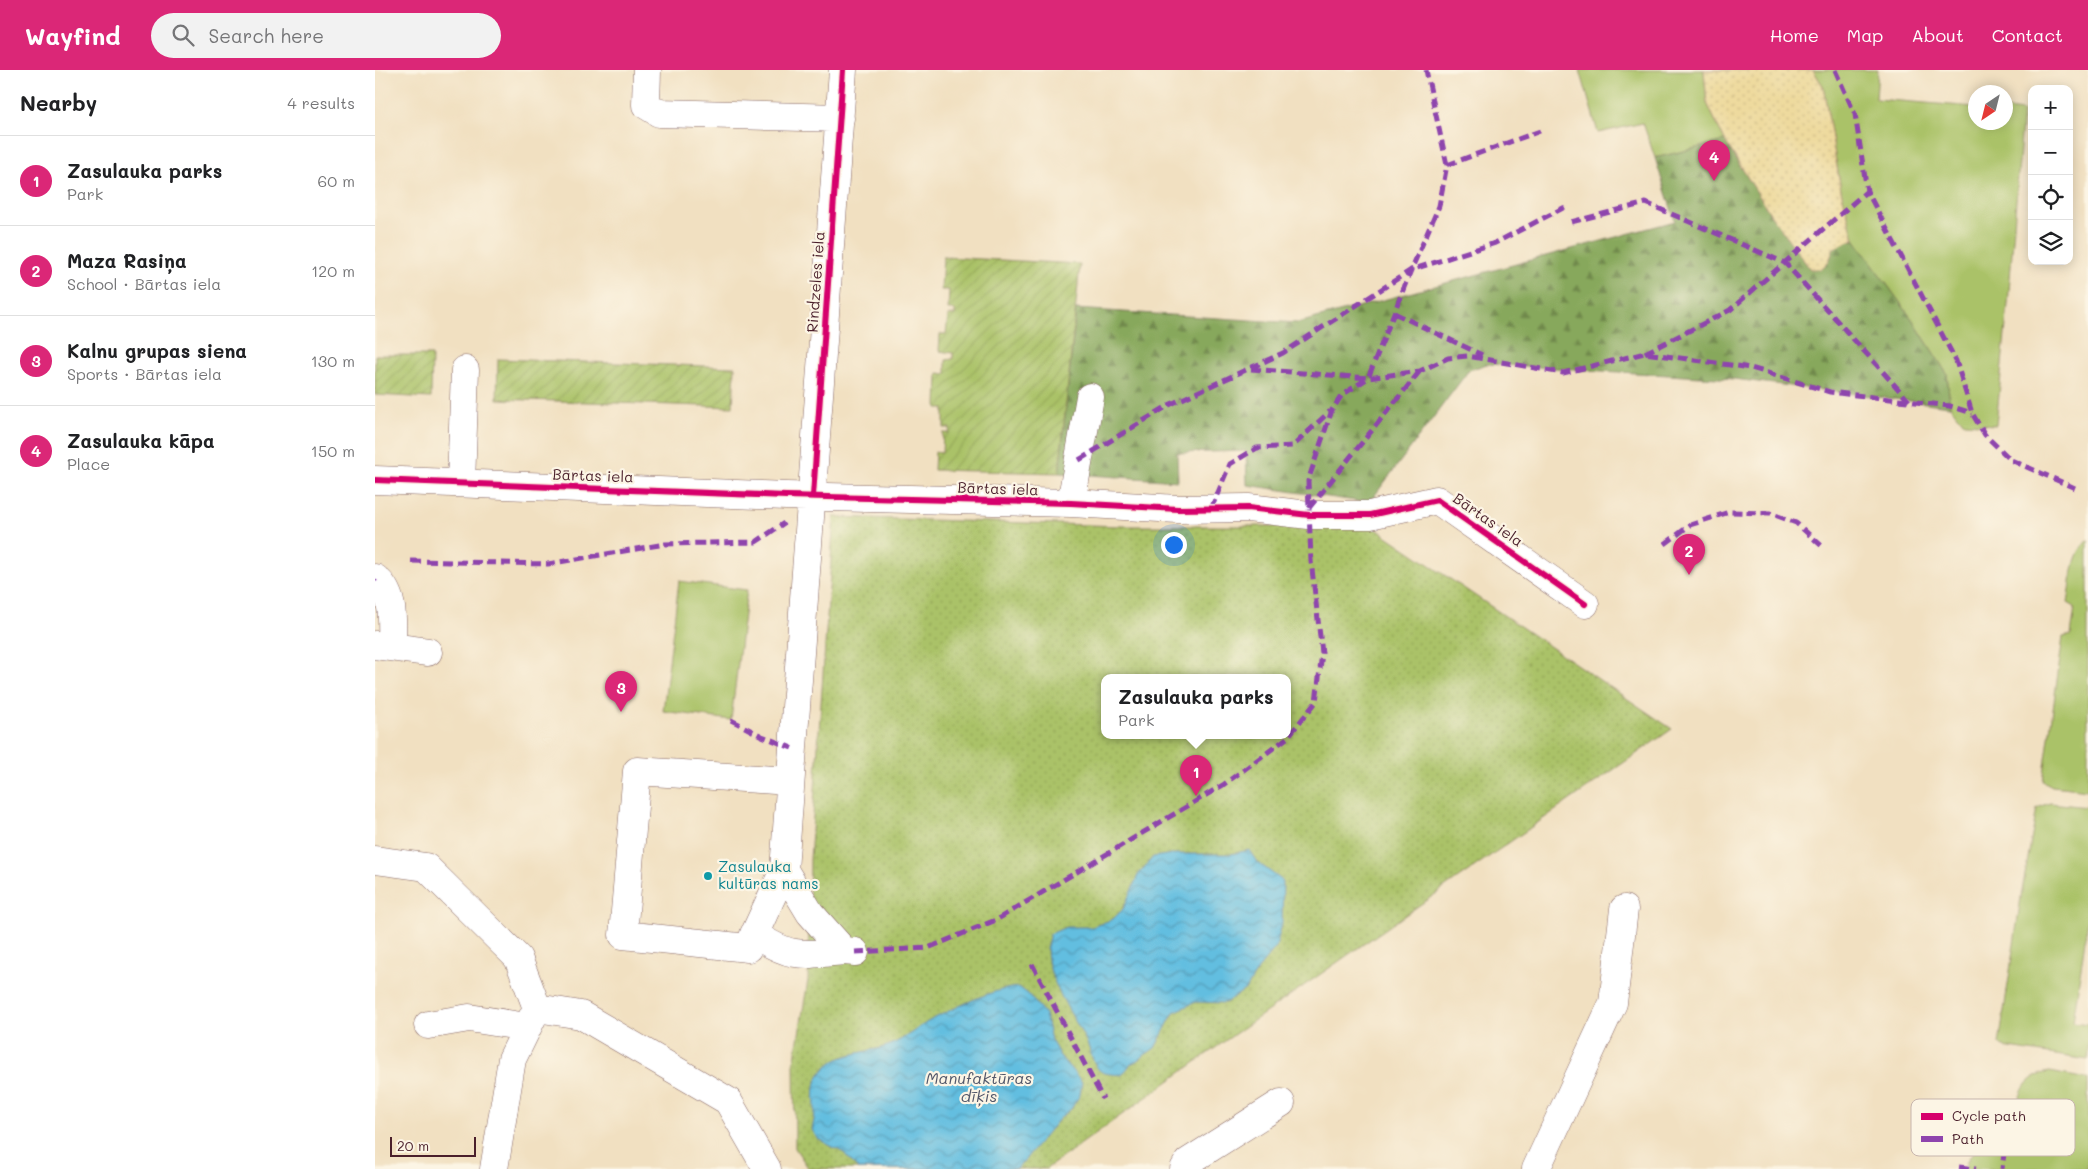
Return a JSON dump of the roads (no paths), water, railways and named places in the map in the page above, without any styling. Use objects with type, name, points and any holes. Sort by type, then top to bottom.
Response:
[{"type":"street","points":[[647,70],[646,105],[659,113],[840,118]]},
{"type":"street","name":"Rindzeles iela","points":[[784,870],[789,781],[813,496],[843,70]]},
{"type":"street","points":[[461,483],[465,370]]},
{"type":"street","points":[[1071,503],[1090,397]]},
{"type":"street","name":"Bārtas iela","points":[[375,480],[813,496],[1071,503],[1178,509],[1248,508],[1309,516],[1370,515],[1437,500],[1585,604]]},
{"type":"street","points":[[375,578],[384,585],[392,608],[383,646],[428,652]]},
{"type":"street","points":[[784,870],[748,948],[623,935],[637,771],[789,781]]},
{"type":"street","points":[[375,860],[426,867],[518,958],[532,1017],[512,1059],[494,1169]]},
{"type":"street","points":[[754,934],[776,948],[799,955],[850,952],[810,913],[784,870]]},
{"type":"street","points":[[1536,1169],[1613,1003],[1624,909]]},
{"type":"street","points":[[428,1025],[469,1018],[581,1015],[727,1101],[767,1169]]},
{"type":"street","points":[[1184,1169],[1188,1162],[1281,1103]]},
{"type":"water","points":[[1249,850],[1257,862],[1283,881],[1282,924],[1276,947],[1261,965],[1246,989],[1225,1003],[1196,1002],[1174,1012],[1155,1048],[1130,1065],[1122,1075],[1101,1072],[1093,1060],[1086,1041],[1052,975],[1047,947],[1050,934],[1066,927],[1092,927],[1113,919],[1123,909],[1138,875],[1153,857],[1173,854],[1231,854]]},
{"type":"water","name":"Manufaktūras dīķis","points":[[1019,987],[1028,994],[1045,1014],[1051,1040],[1060,1056],[1082,1082],[1080,1095],[1071,1109],[1060,1118],[1017,1169],[858,1169],[844,1153],[818,1139],[812,1130],[815,1113],[815,1088],[821,1073],[831,1063],[847,1056],[890,1045],[929,1021],[961,1005],[996,991]]},
{"type":"place","name":"Zasulauka kāpa","points":[[1714,181]]},
{"type":"place","name":"Maza Rasiņa","points":[[1689,575]]},
{"type":"place","name":"Kalnu grupas siena","points":[[621,712]]},
{"type":"place","name":"Zasulauka parks","points":[[1196,796]]},
{"type":"place","name":"Zasulauka kultūras nams","points":[[708,876]]}]
